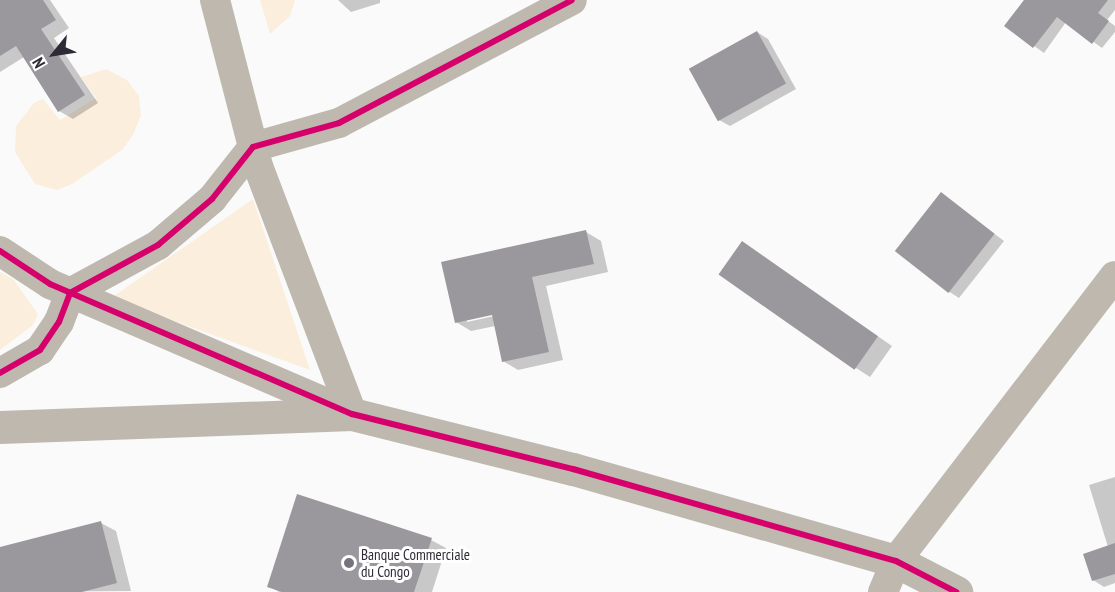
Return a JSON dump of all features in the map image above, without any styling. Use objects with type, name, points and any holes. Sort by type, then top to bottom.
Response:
[{"type":"street","points":[[215,0],[253,147],[352,414]]},
{"type":"street","points":[[0,373],[40,350],[59,322],[70,293],[158,245],[212,199],[253,147],[339,123],[572,0]]},
{"type":"street","points":[[0,251],[50,284],[352,414],[573,469],[896,561],[956,592]]},
{"type":"street","points":[[883,592],[896,561],[1115,276]]},
{"type":"street","points":[[0,427],[352,414]]},
{"type":"shaded area","points":[[260,0],[295,0],[290,16],[270,34]]},
{"type":"shaded area","points":[[106,69],[127,80],[139,96],[141,115],[133,135],[122,150],[72,184],[57,190],[35,184],[15,152],[16,126],[34,103],[43,99],[60,120],[96,98],[81,77]]},
{"type":"shaded area","points":[[253,199],[310,370],[111,298]]},
{"type":"shaded area","points":[[0,272],[13,279],[38,314],[33,325],[0,350]]},
{"type":"building","points":[[0,0],[43,0],[56,20],[41,29],[85,95],[58,112],[16,46],[0,56]]},
{"type":"building","points":[[1024,0],[1108,0],[1098,13],[1109,21],[1092,44],[1057,17],[1033,48],[1004,26]]},
{"type":"building","points":[[757,31],[786,83],[718,121],[689,69]]},
{"type":"building","points":[[941,192],[995,234],[948,293],[895,251]]},
{"type":"building","points":[[586,230],[594,264],[532,277],[549,352],[502,362],[492,315],[455,323],[441,262]]},
{"type":"building","points":[[742,241],[878,336],[854,370],[718,275]]},
{"type":"building","name":"Banque Commerciale du Congo","points":[[297,494],[432,538],[414,592],[282,592],[267,587]]},
{"type":"building","points":[[101,521],[117,583],[82,592],[0,592],[0,547]]},
{"type":"building","points":[[1115,543],[1115,574],[1092,581],[1083,554]]},
{"type":"cycle path","points":[[0,373],[40,350],[59,322],[70,293],[158,245],[212,199],[253,147],[339,123],[572,0]]},
{"type":"cycle path","points":[[0,251],[50,284],[352,414],[573,469],[896,561],[956,592]]},
{"type":"place","name":"Banque Commerciale du Congo","points":[[349,563]]}]
